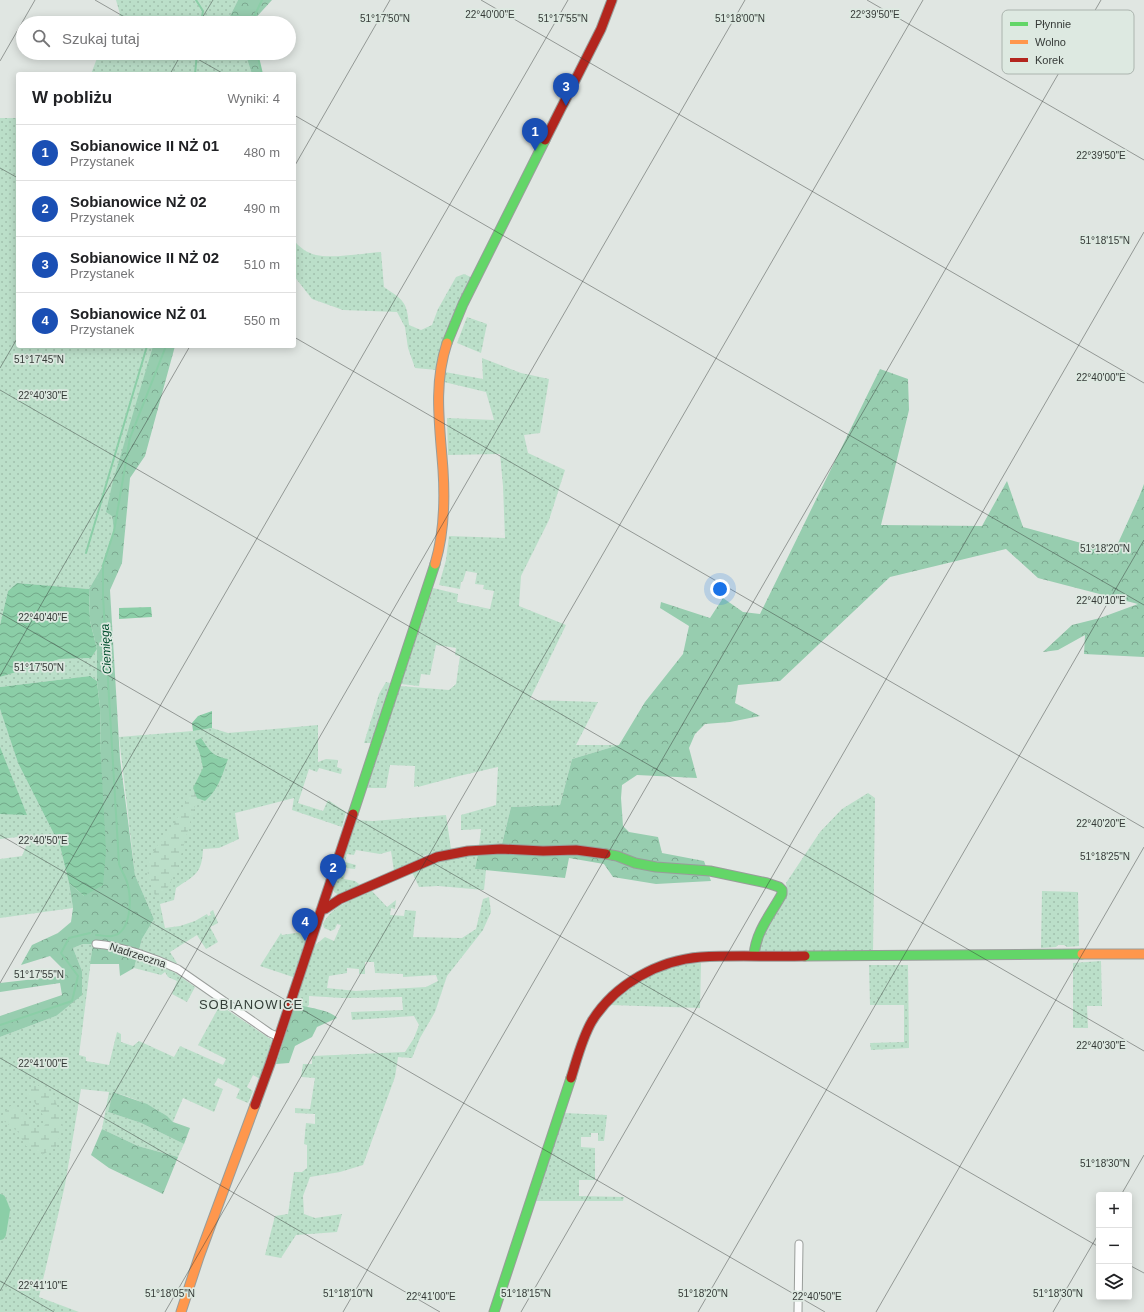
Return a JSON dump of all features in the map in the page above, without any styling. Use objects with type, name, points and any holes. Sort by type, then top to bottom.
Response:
[{"type":"street","points":[[181,1312],[205,1241],[279,1037],[438,551],[444,507],[437,396],[441,364],[446,346],[466,299],[538,152],[601,29],[612,0]]},
{"type":"street","points":[[321,910],[325,910],[340,899],[433,859],[468,850],[501,849],[590,851],[617,856],[635,863],[656,867],[710,871],[779,887],[782,890],[782,894],[759,935],[754,949],[754,955]]},
{"type":"street","points":[[328,890],[340,899]]},
{"type":"street","name":"Nadrzeczna","points":[[96,944],[110,945],[165,962],[178,969],[270,1033],[279,1037]]},
{"type":"street","points":[[494,1312],[576,1062],[590,1026],[608,1000],[641,976],[664,965],[679,960],[701,956],[1144,954]]},
{"type":"street","points":[[798,1312],[799,1244]]},
{"type":"green space","points":[[116,0],[238,0],[230,16],[119,16],[120,14]]},
{"type":"green space","points":[[238,0],[272,0],[257,16],[230,16]]},
{"type":"green space","points":[[96,60],[247,60],[251,72],[92,72]]},
{"type":"green space","points":[[247,60],[259,60],[262,72],[251,72]]},
{"type":"green space","points":[[0,118],[16,118],[16,348],[152,348],[140,392],[112,516],[114,531],[103,565],[89,589],[17,583],[8,591],[0,625]]},
{"type":"green space","points":[[296,242],[300,247],[313,254],[323,256],[381,252],[384,287],[400,298],[403,302],[407,311],[409,325],[421,330],[432,325],[438,309],[456,277],[464,274],[473,278],[437,370],[415,368],[408,348],[405,327],[397,312],[343,310],[312,299],[296,279]]},
{"type":"green space","points":[[467,317],[487,324],[481,353],[457,343]]},
{"type":"green space","points":[[152,348],[174,348],[145,456],[130,478],[122,563],[110,590],[120,759],[135,875],[154,919],[142,939],[134,968],[120,976],[119,964],[90,964],[93,944],[83,944],[73,948],[82,971],[82,995],[56,1016],[0,1037],[0,1016],[62,995],[60,983],[0,992],[0,983],[61,976],[64,970],[50,956],[21,965],[32,945],[58,933],[71,922],[73,908],[69,883],[84,896],[101,760],[97,649],[90,621],[89,589],[103,565],[114,531],[112,516],[106,512],[113,481]]},
{"type":"green space","points":[[482,358],[521,373],[549,379],[540,433],[524,435],[528,453],[565,470],[549,520],[521,576],[519,606],[566,625],[530,699],[598,702],[576,745],[619,745],[572,759],[560,805],[511,807],[502,844],[475,869],[486,870],[484,890],[438,886],[419,887],[412,872],[442,860],[478,854],[481,829],[461,830],[461,815],[496,805],[498,767],[414,787],[415,766],[390,765],[386,788],[367,788],[400,686],[449,690],[456,684],[460,656],[455,655],[456,648],[436,645],[430,675],[421,674],[419,686],[401,684],[433,588],[458,594],[457,602],[490,609],[494,591],[483,589],[484,585],[475,584],[477,573],[466,571],[463,581],[461,582],[460,589],[439,585],[446,560],[449,536],[505,538],[500,454],[448,455],[447,418],[494,420],[486,392],[444,382],[445,372],[483,379]]},
{"type":"green space","points":[[880,369],[908,379],[909,410],[881,525],[982,526],[1007,481],[1023,527],[1114,552],[1144,484],[1144,657],[1084,654],[1085,635],[1058,650],[1043,652],[1072,625],[1100,618],[1138,604],[1038,578],[1006,549],[890,577],[780,681],[738,685],[735,703],[760,716],[730,722],[705,724],[695,734],[689,748],[697,778],[637,775],[622,785],[621,798],[623,826],[629,832],[658,837],[662,853],[704,861],[711,881],[656,884],[613,877],[604,864],[569,858],[565,878],[475,869],[478,855],[502,844],[511,807],[560,805],[572,759],[619,745],[645,702],[683,654],[689,626],[660,608],[661,602],[710,618],[723,598],[743,612],[760,614]]},
{"type":"green space","points":[[97,649],[97,681],[90,676],[0,687],[0,677],[60,659],[91,658]]},
{"type":"green space","points":[[386,682],[390,683],[371,743],[364,743],[379,694]]},
{"type":"green space","points":[[0,709],[18,763],[60,846],[69,883],[73,908],[0,918],[0,859],[22,856],[27,844],[18,837],[0,839]]},
{"type":"green space","points":[[318,725],[318,762],[326,759],[338,760],[337,767],[342,769],[341,774],[319,768],[317,772],[309,769],[298,803],[323,811],[328,800],[346,812],[342,827],[292,810],[294,798],[235,813],[239,839],[219,848],[203,849],[201,864],[193,877],[176,888],[174,900],[160,904],[165,928],[180,926],[195,921],[207,914],[208,916],[211,915],[210,912],[213,910],[218,923],[210,927],[218,942],[206,949],[197,935],[170,952],[177,963],[170,969],[195,987],[187,1002],[172,994],[177,981],[168,977],[165,972],[161,975],[134,968],[142,939],[154,919],[135,875],[119,737],[212,728],[228,733]]},
{"type":"green space","points":[[193,788],[197,798],[177,869],[163,897],[156,898],[148,877],[147,865],[156,847],[170,832]]},
{"type":"green space","points":[[868,793],[875,798],[873,952],[756,951],[759,940],[787,891],[786,883],[820,832],[842,809]]},
{"type":"green space","points":[[446,815],[451,849],[423,856],[423,859],[394,871],[391,851],[380,854],[356,850],[354,855],[347,854],[345,862],[356,865],[355,869],[346,868],[344,879],[355,881],[359,884],[358,889],[339,895],[334,892],[333,888],[356,820],[373,821]]},
{"type":"green space","points":[[372,891],[387,907],[396,900],[395,909],[391,908],[390,915],[404,916],[405,910],[416,911],[413,937],[462,938],[476,929],[483,899],[489,897],[491,912],[483,930],[447,976],[435,1012],[420,1038],[412,1058],[398,1057],[395,1077],[363,1165],[340,1172],[310,1177],[303,1196],[304,1214],[315,1218],[342,1214],[337,1232],[296,1235],[281,1258],[265,1255],[275,1216],[288,1214],[294,1172],[302,1172],[307,1168],[307,1145],[304,1144],[306,1123],[315,1124],[315,1114],[295,1113],[295,1108],[310,1109],[315,1078],[301,1077],[303,1064],[312,1064],[312,1056],[405,1052],[414,1038],[419,1025],[414,1016],[352,1020],[351,1012],[403,1010],[402,997],[343,998],[309,996],[309,1005],[307,1007],[295,1004],[314,946],[325,937],[334,941],[341,925],[337,924],[335,929],[331,931],[324,928],[323,924],[327,917],[344,903]],"holes":[[[365,962],[374,962],[375,973],[403,974],[403,977],[436,975],[438,981],[426,987],[356,991],[327,988],[329,976],[347,973],[347,968],[359,969],[359,974],[365,974]]]},
{"type":"green space","points":[[1042,891],[1078,892],[1079,946],[1067,947],[1064,945],[1058,945],[1056,947],[1041,948]]},
{"type":"green space","points":[[309,931],[293,977],[260,966],[281,933],[282,935]]},
{"type":"green space","points":[[83,944],[93,944],[79,1055],[86,1057],[86,1061],[109,1065],[117,1032],[121,1034],[121,1042],[133,1046],[139,1041],[174,1057],[180,1046],[223,1065],[226,1059],[198,1045],[220,1005],[272,1040],[260,1079],[253,1075],[247,1087],[253,1091],[248,1103],[236,1098],[240,1089],[218,1078],[214,1085],[223,1089],[214,1112],[183,1098],[173,1122],[160,1112],[145,1104],[113,1092],[108,1112],[141,1123],[184,1144],[178,1157],[138,1146],[102,1129],[109,1092],[81,1089],[65,1185],[39,1297],[79,1312],[0,1312],[0,1037],[56,1016],[82,971],[73,948]]},
{"type":"green space","points":[[1101,961],[1102,1006],[1087,1006],[1088,1028],[1073,1028],[1073,963]]},
{"type":"green space","points":[[701,963],[700,1008],[611,1005],[631,988],[652,975],[675,967]]},
{"type":"green space","points":[[869,965],[908,965],[909,1048],[871,1050],[870,1043],[904,1042],[904,1005],[870,1005]]},
{"type":"green space","points":[[295,1004],[324,1011],[334,1015],[337,1018],[317,1027],[312,1037],[295,1046],[289,1063],[276,1064]]},
{"type":"green space","points":[[35,1083],[55,1099],[63,1126],[56,1147],[40,1156],[25,1145],[18,1132],[0,1118],[10,1106],[21,1109],[39,1131],[47,1123],[27,1092]]},
{"type":"green space","points":[[113,1092],[147,1104],[167,1116],[173,1122],[190,1128],[184,1144],[141,1123],[108,1112]]},
{"type":"green space","points":[[564,1113],[607,1115],[604,1141],[598,1141],[598,1133],[591,1133],[591,1137],[581,1137],[581,1147],[595,1148],[595,1180],[579,1180],[579,1196],[624,1197],[623,1201],[536,1201]]},
{"type":"green space","points":[[102,1129],[138,1146],[178,1157],[163,1194],[109,1168],[91,1155]]},
{"type":"water","points":[[17,583],[89,589],[90,621],[97,649],[91,658],[60,659],[0,677],[0,625],[8,591]]},
{"type":"water","points":[[151,607],[152,617],[119,619],[119,608]]},
{"type":"water","points":[[90,676],[97,681],[100,708],[106,851],[103,885],[84,896],[69,883],[60,846],[18,763],[0,709],[0,687]]},
{"type":"water","points":[[212,711],[212,728],[193,731],[192,723],[198,716]]},
{"type":"water","points":[[201,738],[212,752],[218,756],[228,759],[217,787],[205,801],[197,798],[193,788],[203,768],[195,741]]},
{"type":"water","points":[[0,747],[27,815],[0,814]]},
{"type":"waterway","points":[[196,0],[203,11],[202,16]]},
{"type":"waterway","name":"Ciemięga","points":[[254,16],[262,0]]},
{"type":"waterway","points":[[195,72],[196,60]]},
{"type":"waterway","name":"Ciemięga","points":[[259,60],[262,72]]},
{"type":"waterway","points":[[86,553],[146,348]]},
{"type":"waterway","name":"Ciemięga","points":[[96,935],[112,936],[119,933],[127,921],[130,904],[129,888],[119,864],[103,596],[103,565],[114,531],[130,438],[165,348]]},
{"type":"waterway","name":"Ciemięga","points":[[0,1025],[72,1001],[78,976],[61,953],[69,938],[90,933]]},
{"type":"waterway","points":[[0,1200],[4,1210],[0,1234]]},
{"type":"traffic: fast","points":[[447,343],[463,304],[545,140]]},
{"type":"traffic: fast","points":[[353,814],[435,564]]},
{"type":"traffic: fast","points":[[606,854],[617,856],[635,863],[656,867],[710,871],[779,887],[782,890],[782,894],[761,930],[755,946],[754,955]]},
{"type":"traffic: fast","points":[[805,956],[1082,954]]},
{"type":"traffic: fast","points":[[494,1312],[571,1078]]},
{"type":"traffic: slow","points":[[435,564],[442,529],[444,505],[444,482],[439,422],[439,390],[440,375],[447,343]]},
{"type":"traffic: slow","points":[[1082,954],[1144,954]]},
{"type":"traffic: slow","points":[[181,1312],[199,1257],[255,1105]]},
{"type":"traffic: jam","points":[[545,140],[601,29],[612,0]]},
{"type":"traffic: jam","points":[[255,1105],[353,814]]},
{"type":"traffic: jam","points":[[321,910],[340,899],[437,857],[468,851],[501,849],[543,851],[576,850],[606,854]]},
{"type":"traffic: jam","points":[[571,1078],[583,1041],[592,1021],[613,996],[639,976],[669,963],[701,957],[805,956]]},
{"type":"place","name":"Sobianowice II NŻ 02","points":[[566,106]]},
{"type":"place","name":"Sobianowice II NŻ 01","points":[[535,151]]},
{"type":"place","name":"Sobianowice NŻ 02","points":[[333,887]]},
{"type":"place","name":"Sobianowice NŻ 01","points":[[305,941]]},
{"type":"district","name":"SOBIANOWICE","points":[[251,1004]]}]
